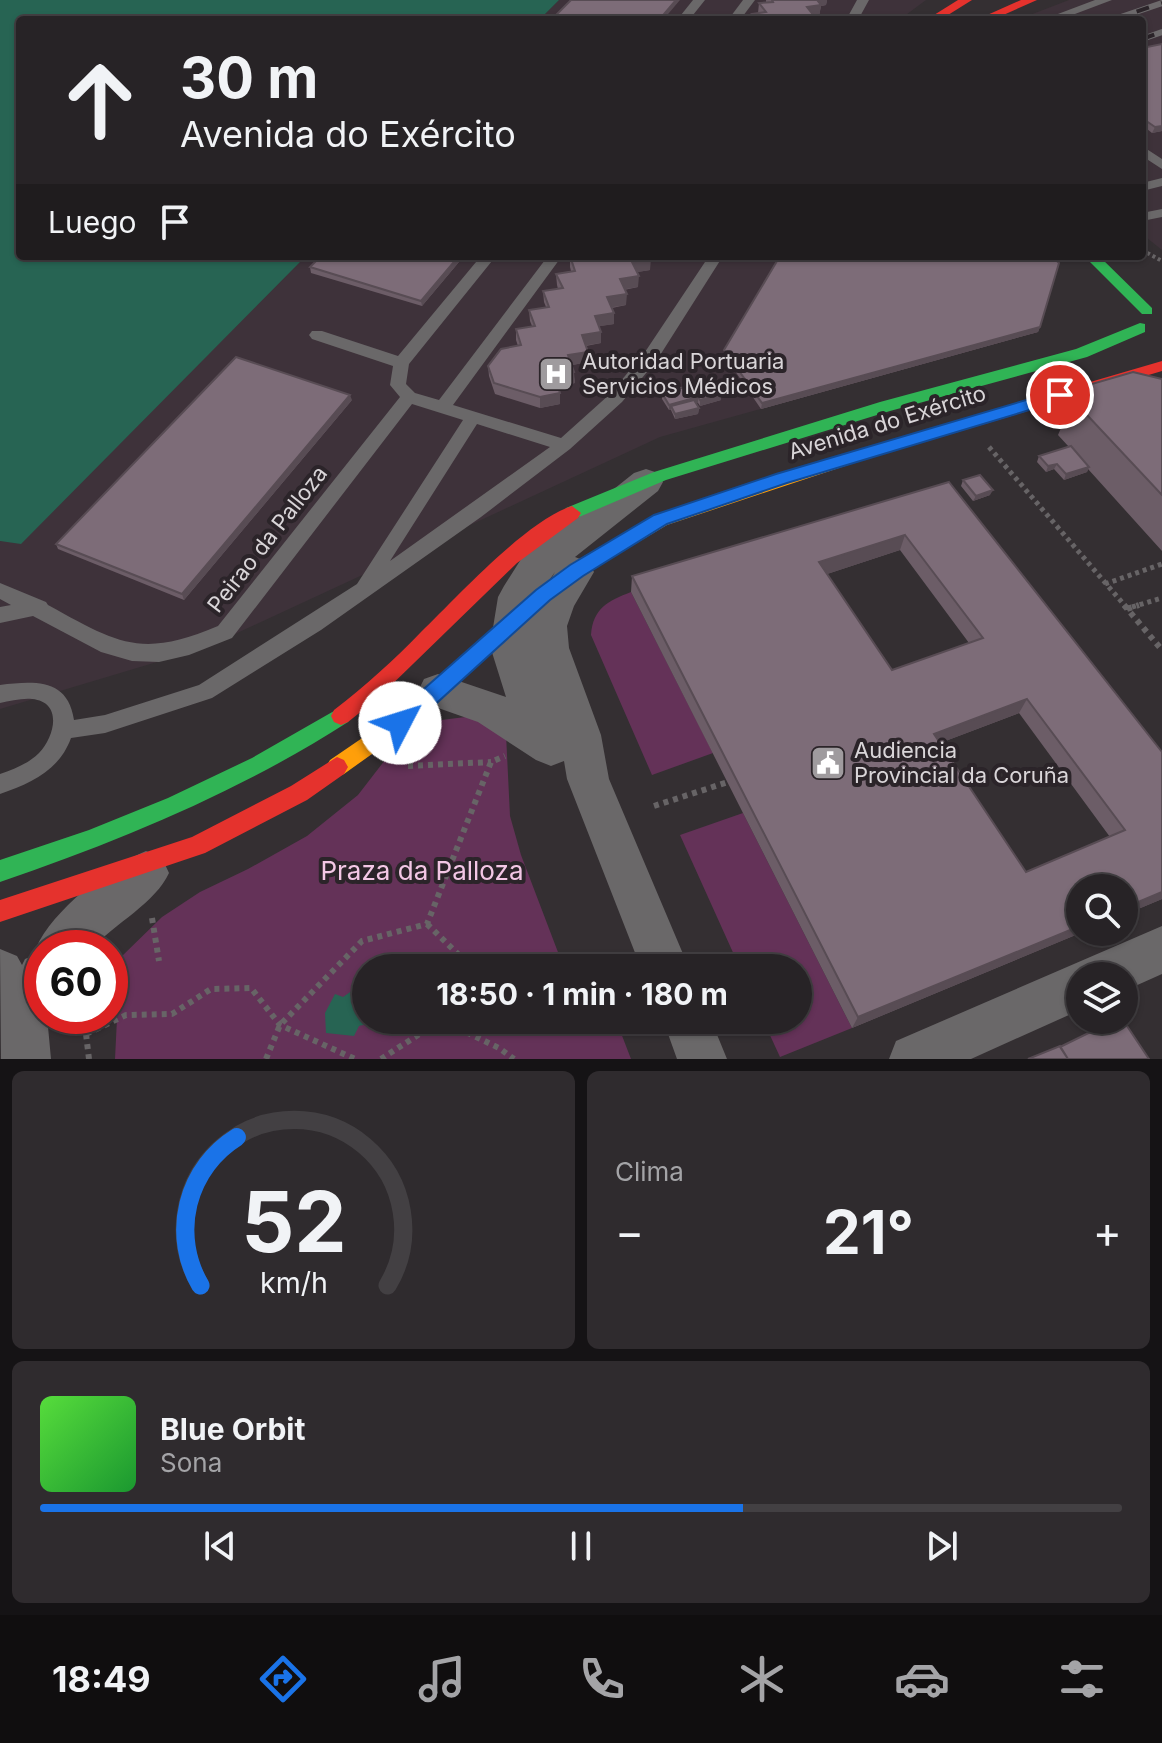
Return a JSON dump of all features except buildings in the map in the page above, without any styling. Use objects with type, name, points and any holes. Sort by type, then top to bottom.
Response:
[{"type":"main road","points":[[939,16],[966,0]]},
{"type":"main road","points":[[992,16],[1031,0]]},
{"type":"main road","points":[[1094,260],[1154,338]]},
{"type":"main road","name":"Avenida do Exército","points":[[0,871],[69,850],[196,799],[320,729],[384,683],[518,552],[580,508],[651,478],[853,415],[1065,357],[1127,336],[1154,338]]},
{"type":"main road","name":"Avenida do Exército","points":[[0,911],[197,846],[299,793],[352,758],[438,691],[576,570],[661,520],[782,478],[1154,338]]},
{"type":"street","points":[[529,749],[525,693],[510,646],[517,597],[536,566],[593,526],[651,478]]},
{"type":"street","points":[[576,570],[556,602],[548,626],[549,648],[580,735],[588,779],[659,954]]},
{"type":"street","points":[[438,691],[492,709],[529,749],[588,779]]},
{"type":"street","points":[[78,930],[96,911],[143,874],[197,846]]},
{"type":"street","points":[[1134,962],[1162,950]]},
{"type":"street","points":[[914,1059],[1066,991]]},
{"type":"street","points":[[692,1034],[702,1059]]},
{"type":"lane","points":[[686,16],[699,0]]},
{"type":"lane","points":[[1060,16],[1106,0]]},
{"type":"lane","points":[[486,260],[401,363],[398,385],[409,397],[564,445]]},
{"type":"lane","points":[[442,408],[552,260]]},
{"type":"lane","points":[[65,730],[105,724],[205,692],[314,624],[475,512],[564,445],[616,398],[651,356],[713,260]]},
{"type":"lane","points":[[317,335],[401,363]]},
{"type":"lane","name":"Peirao da Palloza","points":[[0,591],[39,607],[108,649],[145,656],[194,648],[225,632],[409,397]]},
{"type":"lane","points":[[363,590],[473,417]]},
{"type":"lane","points":[[0,615],[39,607]]},
{"type":"lane","points":[[0,694],[22,688],[40,689],[53,695],[63,706],[65,730],[49,759],[34,772],[0,784]]},
{"type":"path","points":[[986,443],[1162,650]]},
{"type":"path","points":[[1105,584],[1162,564]]},
{"type":"path","points":[[1127,609],[1162,598]]},
{"type":"path","points":[[427,924],[491,762],[529,749]]},
{"type":"path","points":[[654,806],[728,782]]},
{"type":"path","points":[[151,913],[159,961]]},
{"type":"path","points":[[427,924],[458,954]]},
{"type":"path","points":[[266,1059],[280,1025],[362,941],[427,924]]},
{"type":"path","points":[[128,1015],[172,1014],[211,989],[251,988],[280,1025],[355,1059]]},
{"type":"path","points":[[86,1034],[89,1059]]},
{"type":"path","points":[[381,1059],[419,1034]]},
{"type":"path","points":[[470,1034],[514,1059]]},
{"type":"shaded area","points":[[0,0],[559,0],[543,16],[16,16],[16,260],[302,260],[21,544],[0,541]]},
{"type":"shaded area","points":[[559,0],[926,0],[904,16],[543,16]]},
{"type":"shaded area","points":[[1069,0],[1162,0],[1162,250],[1146,237],[1146,16],[1027,16]]},
{"type":"shaded area","points":[[302,260],[1048,260],[1056,268],[1038,332],[660,437],[207,647],[0,709],[0,541],[21,543]]},
{"type":"shaded area","points":[[352,991],[354,1036],[326,1033],[325,1013],[335,994],[343,997]]},
{"type":"green space","points":[[631,592],[713,753],[652,775],[591,635],[598,612]]},
{"type":"green space","name":"Praza da Palloza","points":[[482,715],[506,734],[510,816],[521,855],[559,954],[352,954],[352,1034],[621,1034],[631,1059],[115,1059],[116,1034],[128,1034],[128,950],[162,917],[200,892],[307,836],[358,795],[385,760],[416,734],[441,720]]},
{"type":"green space","points":[[743,813],[852,1028],[780,1057],[769,1034],[812,1034],[812,954],[734,954],[680,835]]},
{"type":"railway","points":[[1124,16],[1162,3]]},
{"type":"railway","points":[[1146,38],[1162,32]]},
{"type":"traffic: fast","points":[[1095,260],[1147,311]]},
{"type":"traffic: fast","points":[[572,513],[660,476],[886,406],[1081,353],[1140,328]]},
{"type":"traffic: fast","points":[[0,871],[133,823],[218,786],[341,716]]},
{"type":"traffic: slow","points":[[337,767],[400,723],[543,595],[576,570],[661,520],[854,457]]},
{"type":"traffic: jam","points":[[939,16],[966,0]]},
{"type":"traffic: jam","points":[[992,16],[1031,0]]},
{"type":"traffic: jam","points":[[854,457],[1162,366]]},
{"type":"traffic: jam","points":[[341,716],[400,666],[510,558],[572,513]]},
{"type":"traffic: jam","points":[[0,911],[197,846],[299,793],[337,767]]},
{"type":"place","name":"Autoridad Portuaria Servicios Médicos","points":[[556,374]]},
{"type":"place","name":"Audiencia Provincial da Coruña","points":[[828,763]]},
{"type":"route","points":[[400,723],[543,595],[576,570],[661,520],[782,478],[1060,395]]}]
